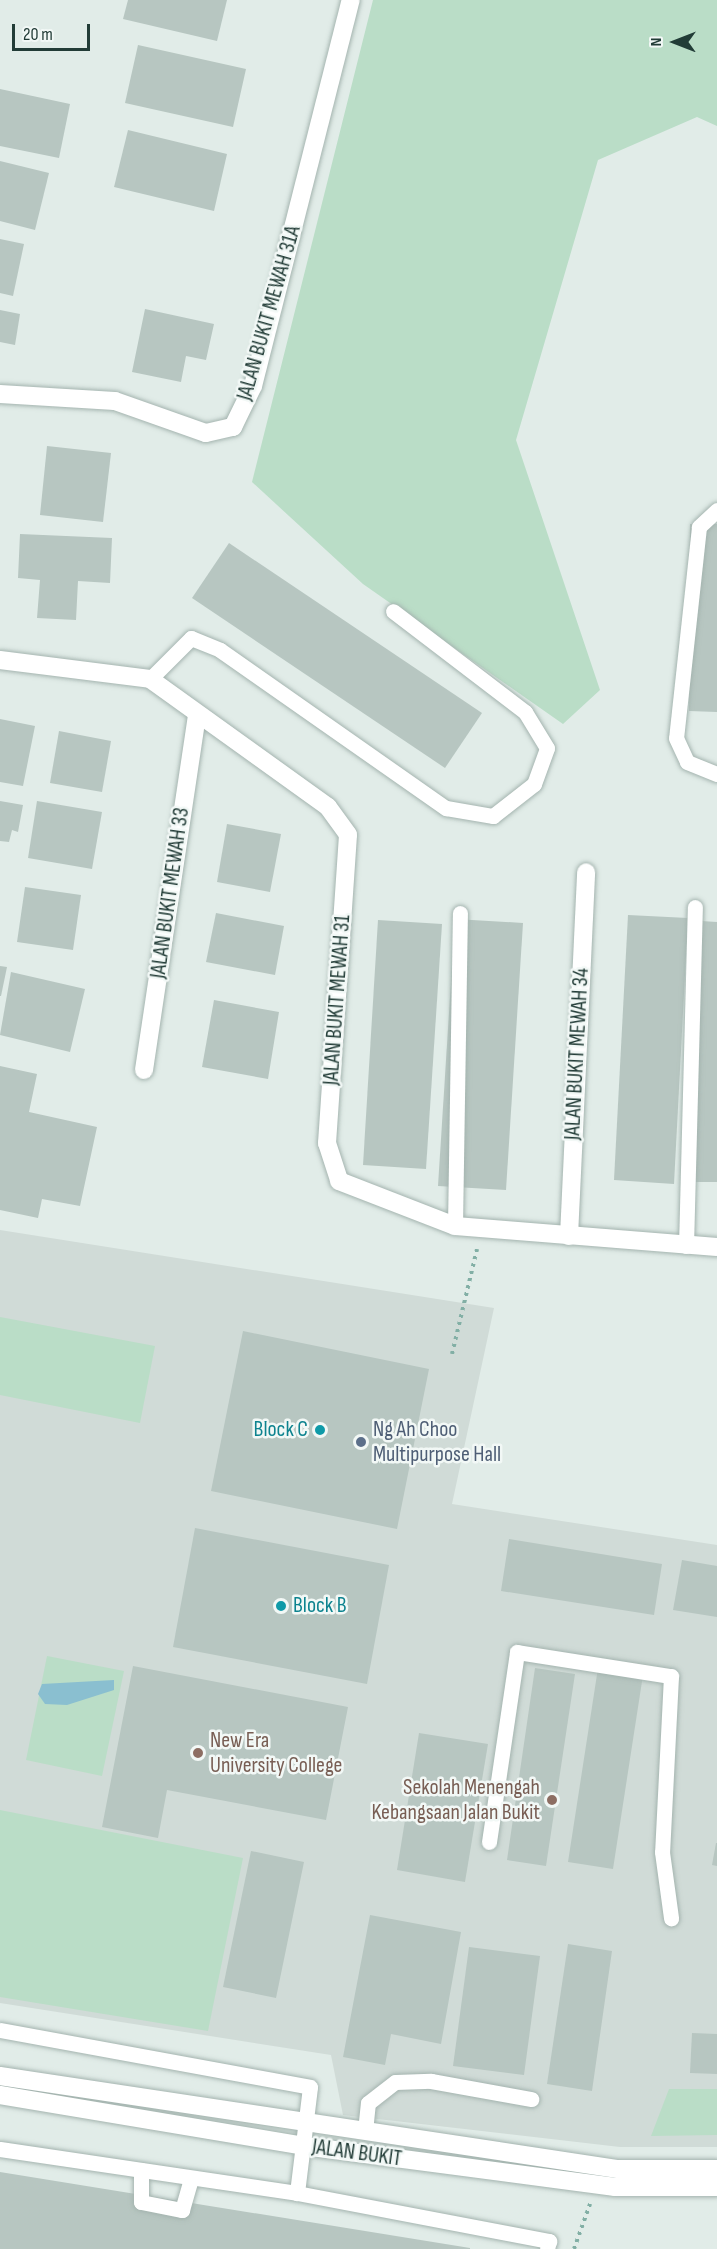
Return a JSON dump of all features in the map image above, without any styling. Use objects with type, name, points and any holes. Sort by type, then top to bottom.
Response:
[{"type":"street","name":"JALAN BUKIT MEWAH 31A","points":[[0,394],[115,401],[206,433],[233,427],[253,386],[351,0]]},
{"type":"street","points":[[0,660],[150,679]]},
{"type":"street","name":"JALAN BUKIT MEWAH 31","points":[[150,679],[197,716],[328,807],[348,835],[327,1143],[339,1181],[455,1226],[717,1247]]},
{"type":"street","name":"JALAN BUKIT MEWAH 33","points":[[144,1070],[197,716]]},
{"type":"street","name":"JALAN BUKIT MEWAH 34","points":[[569,1236],[586,872]]},
{"type":"street","name":"JALAN BUKIT","points":[[0,2076],[618,2169],[717,2169]]},
{"type":"street","name":"JALAN BUKIT","points":[[0,2095],[303,2146],[615,2187],[717,2187]]},
{"type":"lane","points":[[717,510],[699,527],[676,738],[687,762],[717,774]]},
{"type":"lane","points":[[150,679],[191,638],[220,650],[446,808],[493,816],[534,784],[547,748],[525,712],[393,611]]},
{"type":"lane","points":[[686,1246],[695,907]]},
{"type":"lane","points":[[455,1226],[460,913]]},
{"type":"lane","points":[[489,1842],[517,1652],[671,1676],[662,1852],[671,1918]]},
{"type":"lane","points":[[0,2030],[310,2087],[297,2193]]},
{"type":"lane","points":[[365,2131],[368,2103],[395,2082],[431,2080],[531,2099]]},
{"type":"lane","points":[[0,2149],[297,2193],[549,2241],[547,2249]]},
{"type":"lane","points":[[141,2170],[141,2202],[182,2210],[191,2178]]},
{"type":"path","points":[[452,1354],[483,1228]]},
{"type":"path","points":[[574,2249],[591,2204]]},
{"type":"shaded area","name":"New Era University College","points":[[0,1230],[494,1308],[452,1504],[717,1545],[717,2147],[620,2147],[343,2115],[331,2055],[0,2003]]},
{"type":"green space","points":[[373,0],[717,0],[717,126],[697,117],[598,160],[516,440],[600,690],[563,724],[363,584],[252,482]]},
{"type":"green space","points":[[0,1317],[155,1346],[140,1423],[0,1395]]},
{"type":"green space","points":[[47,1656],[124,1671],[102,1776],[26,1760]]},
{"type":"green space","points":[[0,1810],[243,1858],[208,2031],[0,1997]]},
{"type":"green space","points":[[669,2089],[717,2089],[717,2135],[651,2136]]},
{"type":"water","points":[[114,1680],[114,1690],[67,1705],[45,1704],[38,1694],[42,1684]]},
{"type":"building","points":[[128,0],[227,0],[217,41],[123,19]]},
{"type":"building","points":[[138,45],[246,69],[233,127],[125,103]]},
{"type":"building","points":[[0,89],[70,104],[59,158],[0,146]]},
{"type":"building","points":[[128,130],[227,154],[214,211],[114,187]]},
{"type":"building","points":[[0,161],[49,173],[35,230],[0,221]]},
{"type":"building","points":[[0,239],[24,244],[13,296],[0,293]]},
{"type":"building","points":[[145,309],[214,324],[206,360],[186,356],[181,382],[132,372]]},
{"type":"building","points":[[0,310],[20,314],[15,345],[0,342]]},
{"type":"building","points":[[47,446],[111,453],[103,522],[40,515]]},
{"type":"building","points":[[690,524],[717,524],[717,712],[689,711]]},
{"type":"building","points":[[20,534],[112,538],[110,583],[78,581],[76,620],[37,618],[40,580],[18,578]]},
{"type":"building","points":[[229,543],[482,713],[445,768],[192,598]]},
{"type":"building","points":[[0,719],[35,726],[23,786],[0,782]]},
{"type":"building","points":[[59,731],[111,741],[102,792],[50,783]]},
{"type":"building","points":[[0,801],[23,805],[18,832],[12,830],[9,842],[0,841]]},
{"type":"building","points":[[37,801],[102,812],[92,869],[28,858]]},
{"type":"building","points":[[227,824],[281,834],[270,892],[217,882]]},
{"type":"building","points":[[25,887],[81,895],[73,950],[17,942]]},
{"type":"building","points":[[216,913],[284,926],[275,975],[206,962]]},
{"type":"building","points":[[628,915],[688,918],[674,1184],[614,1180]]},
{"type":"building","points":[[455,919],[523,923],[506,1190],[438,1186]]},
{"type":"building","points":[[378,920],[442,924],[426,1169],[363,1165]]},
{"type":"building","points":[[701,921],[717,922],[717,1182],[693,1182]]},
{"type":"building","points":[[0,966],[7,967],[1,996],[0,996]]},
{"type":"building","points":[[11,972],[85,989],[70,1052],[0,1035]]},
{"type":"building","points":[[214,1000],[279,1012],[268,1079],[202,1067]]},
{"type":"building","points":[[0,1066],[37,1074],[29,1112],[97,1127],[80,1206],[42,1199],[38,1218],[0,1210]]},
{"type":"building","name":"Block C","points":[[243,1331],[429,1369],[397,1529],[211,1491]]},
{"type":"building","name":"Block B","points":[[195,1528],[389,1565],[367,1684],[173,1647]]},
{"type":"building","points":[[509,1539],[662,1564],[654,1615],[501,1591]]},
{"type":"building","points":[[682,1560],[717,1566],[717,1617],[673,1610]]},
{"type":"building","points":[[133,1666],[348,1707],[326,1820],[167,1790],[158,1838],[102,1827]]},
{"type":"building","points":[[535,1668],[575,1674],[546,1866],[507,1860]]},
{"type":"building","points":[[598,1668],[643,1675],[613,1869],[568,1862]]},
{"type":"building","points":[[419,1733],[488,1744],[465,1882],[397,1870]]},
{"type":"building","points":[[717,1843],[717,1866],[712,1865]]},
{"type":"building","points":[[251,1851],[304,1862],[276,1998],[223,1987]]},
{"type":"building","points":[[370,1915],[461,1932],[441,2044],[391,2034],[385,2065],[343,2057]]},
{"type":"building","points":[[568,1944],[612,1951],[592,2091],[547,2084]]},
{"type":"building","points":[[469,1947],[540,1956],[524,2075],[453,2066]]},
{"type":"building","points":[[692,2033],[717,2034],[717,2074],[690,2073]]},
{"type":"building","points":[[0,2172],[470,2248],[470,2249],[0,2249]]},
{"type":"place","name":"Block C","points":[[320,1430]]},
{"type":"place","name":"Ng Ah Choo Multipurpose Hall","points":[[361,1442]]},
{"type":"place","name":"Block B","points":[[281,1606]]},
{"type":"place","name":"New Era University College","points":[[198,1753]]},
{"type":"place","name":"Sekolah Menengah Kebangsaan Jalan Bukit","points":[[552,1800]]}]
